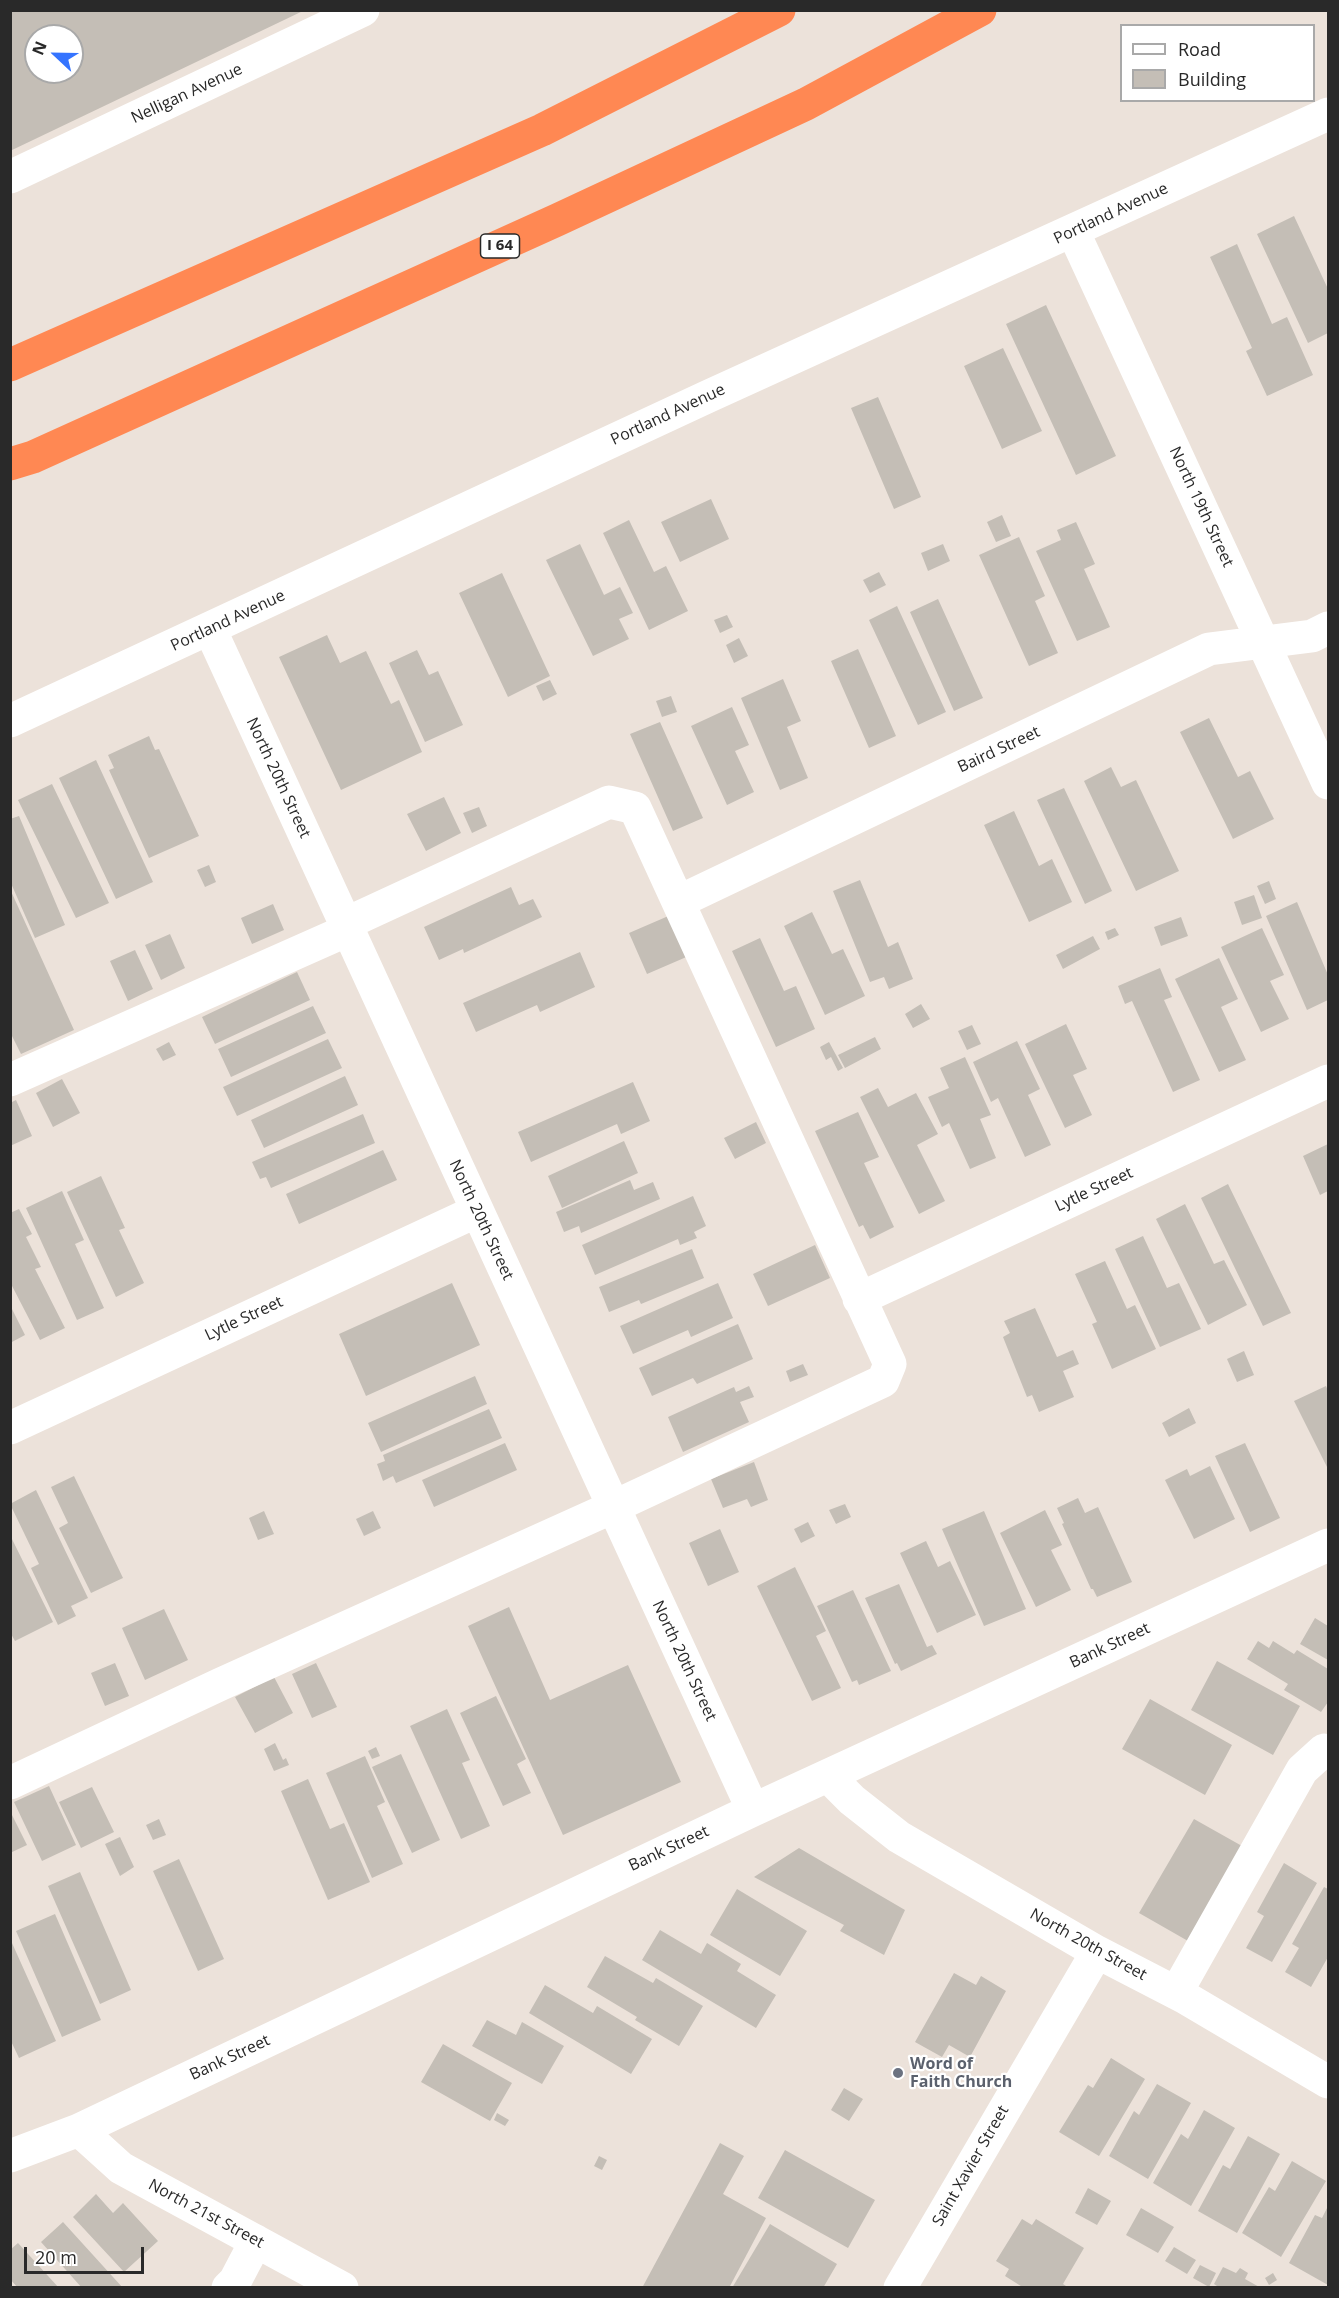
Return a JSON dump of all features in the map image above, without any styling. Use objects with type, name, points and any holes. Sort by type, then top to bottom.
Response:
[{"type":"highway","points":[[10,365],[542,130],[779,10]]},
{"type":"highway","name":"I 64","points":[[18,463],[557,220],[806,104],[980,10]]},
{"type":"street","name":"Nelligan Avenue","points":[[10,177],[363,10]]},
{"type":"street","name":"Portland Avenue","points":[[10,721],[210,630],[698,401],[1329,114]]},
{"type":"street","name":"North 19th Street","points":[[1074,231],[1329,783]]},
{"type":"street","name":"Baird Street","points":[[678,902],[1209,650],[1312,636],[1329,628]]},
{"type":"street","name":"North 20th Street","points":[[210,630],[753,1810]]},
{"type":"street","points":[[10,1080],[347,927],[609,801],[635,808],[890,1364],[883,1381],[613,1507],[221,1684],[10,1784]]},
{"type":"street","name":"Lytle Street","points":[[859,1299],[1329,1081]]},
{"type":"street","name":"Lytle Street","points":[[10,1428],[477,1211]]},
{"type":"street","name":"Bank Street","points":[[10,2156],[79,2130],[753,1810],[1329,1545]]},
{"type":"street","points":[[1176,1993],[1302,1770],[1323,1750],[1329,1752]]},
{"type":"street","name":"North 20th Street","points":[[828,1776],[852,1800],[899,1838],[1097,1952],[1176,1993],[1329,2082]]},
{"type":"street","name":"Saint Xavier Street","points":[[900,2288],[1097,1952]]},
{"type":"street","name":"North 21st Street","points":[[79,2130],[121,2168],[342,2288]]},
{"type":"street","points":[[228,2288],[235,2280],[256,2241]]},
{"type":"building","points":[[10,10],[305,10],[10,151]]},
{"type":"building","points":[[1294,216],[1328,289],[1328,333],[1308,343],[1257,234]]},
{"type":"building","points":[[1237,244],[1272,324],[1287,317],[1313,375],[1267,396],[1246,351],[1252,348],[1210,257]]},
{"type":"building","points":[[1046,305],[1116,456],[1076,475],[1006,324]]},
{"type":"building","points":[[1003,348],[1042,431],[1002,449],[964,366]]},
{"type":"building","points":[[878,397],[921,497],[894,509],[851,408]]},
{"type":"building","points":[[711,499],[729,539],[680,562],[661,522]]},
{"type":"building","points":[[1002,515],[1011,536],[996,542],[987,522]]},
{"type":"building","points":[[629,520],[654,572],[666,566],[688,611],[649,630],[603,533]]},
{"type":"building","points":[[1076,522],[1095,564],[1084,569],[1110,627],[1077,641],[1036,551],[1061,540],[1057,530]]},
{"type":"building","points":[[1019,537],[1045,596],[1035,601],[1058,653],[1029,666],[979,555]]},
{"type":"building","points":[[580,544],[604,595],[620,587],[633,613],[619,619],[629,639],[593,656],[546,560]]},
{"type":"building","points":[[943,544],[950,561],[928,571],[921,553]]},
{"type":"building","points":[[879,572],[886,585],[870,593],[863,580]]},
{"type":"building","points":[[502,573],[550,676],[508,697],[459,593]]},
{"type":"building","points":[[938,599],[983,698],[954,711],[910,612]]},
{"type":"building","points":[[897,606],[946,712],[918,725],[869,620]]},
{"type":"building","points":[[727,615],[733,627],[720,633],[714,620]]},
{"type":"building","points":[[327,635],[340,663],[366,651],[391,704],[399,700],[422,752],[341,790],[279,657]]},
{"type":"building","points":[[739,638],[748,656],[734,663],[726,645]]},
{"type":"building","points":[[858,649],[896,736],[869,748],[831,661]]},
{"type":"building","points":[[417,650],[429,675],[438,671],[463,725],[425,742],[389,663]]},
{"type":"building","points":[[783,679],[801,721],[787,727],[808,778],[780,790],[741,698]]},
{"type":"building","points":[[550,680],[557,694],[543,701],[536,686]]},
{"type":"building","points":[[671,696],[677,712],[662,717],[656,701]]},
{"type":"building","points":[[732,707],[749,745],[735,751],[754,792],[727,805],[691,726]]},
{"type":"building","points":[[1209,718],[1238,777],[1250,771],[1274,819],[1233,839],[1180,732]]},
{"type":"building","points":[[660,722],[703,818],[673,831],[630,734]]},
{"type":"building","points":[[149,736],[155,750],[159,749],[199,836],[149,858],[109,770],[114,768],[108,755]]},
{"type":"building","points":[[96,760],[153,882],[116,899],[59,778]]},
{"type":"building","points":[[1111,767],[1121,787],[1136,780],[1179,871],[1136,891],[1084,781]]},
{"type":"building","points":[[52,784],[109,903],[76,918],[18,800]]},
{"type":"building","points":[[1064,788],[1112,891],[1085,904],[1037,800]]},
{"type":"building","points":[[444,797],[461,833],[426,851],[407,814]]},
{"type":"building","points":[[479,807],[487,826],[472,833],[463,813]]},
{"type":"building","points":[[1014,811],[1039,866],[1052,859],[1072,902],[1029,922],[984,825]]},
{"type":"building","points":[[19,816],[65,925],[35,938],[10,881],[10,819]]},
{"type":"building","points":[[209,865],[216,882],[205,887],[197,870]]},
{"type":"building","points":[[860,880],[888,947],[898,942],[913,979],[889,989],[884,977],[870,982],[833,891]]},
{"type":"building","points":[[1269,881],[1276,899],[1265,904],[1257,886]]},
{"type":"building","points":[[511,887],[519,905],[533,899],[542,917],[464,953],[463,949],[439,960],[424,927]]},
{"type":"building","points":[[10,889],[74,1030],[21,1054],[10,1032]]},
{"type":"building","points":[[1254,895],[1262,918],[1242,925],[1234,902]]},
{"type":"building","points":[[1297,902],[1328,975],[1328,1000],[1307,1010],[1266,916]]},
{"type":"building","points":[[273,904],[284,930],[252,944],[241,918]]},
{"type":"building","points":[[812,912],[832,954],[843,949],[865,996],[825,1015],[784,926]]},
{"type":"building","points":[[673,914],[691,955],[647,974],[629,933]]},
{"type":"building","points":[[1181,917],[1188,936],[1161,946],[1154,927]]},
{"type":"building","points":[[1115,928],[1119,935],[1108,940],[1105,932]]},
{"type":"building","points":[[1262,928],[1284,975],[1270,981],[1289,1019],[1261,1032],[1221,947]]},
{"type":"building","points":[[170,934],[185,968],[161,980],[145,945]]},
{"type":"building","points":[[1093,936],[1100,949],[1063,969],[1056,955]]},
{"type":"building","points":[[760,938],[784,991],[796,986],[815,1029],[776,1047],[732,951]]},
{"type":"building","points":[[135,950],[153,989],[128,1001],[110,961]]},
{"type":"building","points":[[580,952],[595,987],[540,1012],[537,1005],[476,1032],[463,1003]]},
{"type":"building","points":[[1219,958],[1238,999],[1221,1007],[1246,1060],[1219,1072],[1175,979]]},
{"type":"building","points":[[1160,968],[1172,997],[1164,1000],[1200,1080],[1173,1092],[1132,1001],[1125,1004],[1118,986]]},
{"type":"building","points":[[297,972],[310,1000],[215,1044],[202,1017]]},
{"type":"building","points":[[921,1004],[930,1019],[913,1028],[905,1014]]},
{"type":"building","points":[[313,1006],[326,1033],[231,1077],[218,1049]]},
{"type":"building","points":[[1066,1024],[1087,1069],[1073,1075],[1092,1115],[1065,1128],[1025,1044]]},
{"type":"building","points":[[972,1025],[981,1044],[967,1050],[958,1031]]},
{"type":"building","points":[[875,1037],[881,1049],[845,1068],[838,1055]]},
{"type":"building","points":[[328,1039],[342,1068],[237,1116],[223,1087]]},
{"type":"building","points":[[1017,1041],[1040,1089],[1028,1095],[1051,1145],[1025,1157],[998,1098],[991,1102],[973,1062]]},
{"type":"building","points":[[169,1042],[176,1055],[163,1061],[156,1049]]},
{"type":"building","points":[[829,1042],[843,1068],[838,1071],[831,1057],[826,1060],[820,1047]]},
{"type":"building","points":[[965,1057],[991,1115],[980,1119],[996,1158],[970,1169],[949,1123],[942,1127],[928,1097],[949,1088],[940,1068]]},
{"type":"building","points":[[345,1076],[358,1105],[264,1148],[251,1120]]},
{"type":"building","points":[[62,1079],[80,1113],[53,1127],[36,1093]]},
{"type":"building","points":[[633,1082],[650,1121],[621,1134],[617,1124],[531,1162],[518,1132]]},
{"type":"building","points":[[878,1088],[888,1107],[916,1093],[938,1134],[917,1145],[945,1201],[919,1214],[860,1097]]},
{"type":"building","points":[[16,1100],[32,1136],[10,1146],[10,1103]]},
{"type":"building","points":[[858,1112],[879,1157],[864,1163],[894,1227],[870,1239],[863,1225],[859,1227],[815,1131]]},
{"type":"building","points":[[363,1114],[375,1143],[271,1188],[266,1177],[260,1179],[252,1162]]},
{"type":"building","points":[[756,1122],[766,1143],[735,1159],[724,1138]]},
{"type":"building","points":[[624,1141],[638,1173],[562,1208],[548,1176]]},
{"type":"building","points":[[1328,1144],[1328,1191],[1320,1195],[1303,1156]]},
{"type":"building","points":[[383,1150],[397,1180],[299,1224],[286,1194]]},
{"type":"building","points":[[101,1176],[125,1228],[119,1230],[144,1283],[116,1297],[67,1192]]},
{"type":"building","points":[[630,1180],[634,1190],[653,1182],[660,1199],[581,1233],[579,1226],[564,1232],[556,1212]]},
{"type":"building","points":[[1228,1184],[1291,1313],[1263,1326],[1201,1198]]},
{"type":"building","points":[[62,1191],[84,1240],[75,1244],[104,1308],[77,1320],[26,1208]]},
{"type":"building","points":[[693,1196],[706,1226],[694,1232],[697,1238],[680,1245],[678,1239],[595,1275],[582,1245]]},
{"type":"building","points":[[1185,1204],[1214,1264],[1224,1260],[1247,1305],[1208,1325],[1156,1219]]},
{"type":"building","points":[[19,1209],[32,1234],[26,1237],[41,1267],[35,1269],[65,1328],[40,1340],[10,1282],[10,1213]]},
{"type":"building","points":[[1143,1236],[1167,1288],[1179,1283],[1201,1329],[1160,1347],[1115,1249]]},
{"type":"building","points":[[815,1245],[830,1278],[768,1306],[753,1274]]},
{"type":"building","points":[[692,1249],[704,1278],[641,1304],[639,1300],[609,1312],[599,1287]]},
{"type":"building","points":[[1105,1261],[1127,1309],[1135,1305],[1156,1349],[1112,1369],[1092,1324],[1097,1322],[1075,1274]]},
{"type":"building","points":[[452,1283],[480,1345],[366,1396],[339,1334]]},
{"type":"building","points":[[718,1283],[733,1318],[691,1337],[688,1330],[633,1354],[620,1326]]},
{"type":"building","points":[[10,1305],[25,1335],[10,1343]]},
{"type":"building","points":[[1035,1308],[1057,1357],[1073,1350],[1079,1364],[1063,1371],[1074,1397],[1039,1412],[1032,1395],[1027,1397],[1003,1337],[1010,1333],[1004,1321]]},
{"type":"building","points":[[738,1324],[753,1359],[697,1384],[693,1378],[652,1396],[639,1368]]},
{"type":"building","points":[[1244,1351],[1254,1375],[1237,1382],[1227,1359]]},
{"type":"building","points":[[803,1364],[808,1375],[790,1382],[786,1371]]},
{"type":"building","points":[[475,1376],[487,1404],[381,1452],[368,1423]]},
{"type":"building","points":[[749,1386],[754,1397],[740,1402],[749,1422],[683,1452],[668,1417],[734,1387],[736,1392]]},
{"type":"building","points":[[1326,1386],[1328,1391],[1328,1469],[1294,1401]]},
{"type":"building","points":[[1189,1408],[1196,1423],[1169,1437],[1162,1423]]},
{"type":"building","points":[[489,1409],[502,1438],[396,1483],[393,1476],[383,1481],[377,1464],[385,1461],[383,1455]]},
{"type":"building","points":[[505,1443],[517,1470],[434,1507],[422,1480]]},
{"type":"building","points":[[1245,1443],[1280,1518],[1250,1532],[1215,1456]]},
{"type":"building","points":[[754,1462],[768,1500],[751,1507],[747,1499],[723,1508],[711,1479]]},
{"type":"building","points":[[1210,1466],[1235,1519],[1194,1539],[1165,1480],[1187,1469],[1190,1476]]},
{"type":"building","points":[[74,1476],[123,1578],[91,1593],[59,1528],[68,1523],[51,1487]]},
{"type":"building","points":[[36,1490],[88,1598],[71,1606],[76,1616],[58,1625],[31,1568],[39,1564],[10,1504]]},
{"type":"building","points":[[1078,1498],[1085,1513],[1098,1507],[1132,1582],[1097,1597],[1091,1589],[1057,1508]]},
{"type":"building","points":[[845,1504],[851,1517],[836,1524],[829,1510]]},
{"type":"building","points":[[1045,1510],[1062,1545],[1051,1550],[1071,1590],[1036,1607],[1000,1533]]},
{"type":"building","points":[[264,1511],[274,1534],[258,1540],[249,1518]]},
{"type":"building","points":[[373,1511],[381,1528],[364,1536],[356,1519]]},
{"type":"building","points":[[984,1511],[1026,1609],[984,1626],[942,1529]]},
{"type":"building","points":[[808,1522],[815,1536],[801,1543],[794,1529]]},
{"type":"building","points":[[720,1529],[739,1572],[708,1586],[689,1543]]},
{"type":"building","points":[[10,1535],[53,1622],[15,1641],[10,1632]]},
{"type":"building","points":[[926,1541],[938,1567],[950,1561],[976,1615],[937,1633],[900,1553]]},
{"type":"building","points":[[795,1567],[826,1631],[816,1636],[841,1688],[812,1701],[757,1586]]},
{"type":"building","points":[[899,1584],[927,1647],[932,1645],[937,1654],[901,1671],[897,1663],[895,1664],[865,1598]]},
{"type":"building","points":[[853,1590],[891,1671],[859,1685],[857,1680],[852,1682],[817,1606]]},
{"type":"building","points":[[509,1607],[550,1700],[628,1665],[681,1782],[563,1835],[468,1626]]},
{"type":"building","points":[[164,1609],[188,1660],[145,1680],[122,1628]]},
{"type":"building","points":[[1315,1618],[1328,1626],[1328,1660],[1300,1644]]},
{"type":"building","points":[[1258,1641],[1269,1648],[1273,1641],[1294,1654],[1297,1650],[1328,1669],[1328,1702],[1321,1712],[1284,1690],[1288,1684],[1247,1659]]},
{"type":"building","points":[[1217,1661],[1300,1706],[1273,1755],[1191,1710]]},
{"type":"building","points":[[115,1663],[129,1696],[105,1706],[91,1673]]},
{"type":"building","points":[[316,1663],[337,1707],[312,1718],[292,1674]]},
{"type":"building","points":[[274,1677],[293,1713],[255,1733],[235,1697]]},
{"type":"building","points":[[496,1696],[526,1759],[517,1764],[531,1793],[503,1806],[460,1713]]},
{"type":"building","points":[[1150,1699],[1232,1745],[1205,1795],[1122,1749]]},
{"type":"building","points":[[447,1709],[470,1760],[462,1763],[490,1826],[461,1839],[410,1726]]},
{"type":"building","points":[[275,1743],[283,1760],[286,1758],[289,1765],[274,1771],[264,1749]]},
{"type":"building","points":[[376,1747],[380,1756],[372,1759],[368,1751]]},
{"type":"building","points":[[401,1754],[440,1840],[412,1853],[372,1767]]},
{"type":"building","points":[[365,1756],[385,1802],[377,1806],[403,1864],[372,1878],[326,1773]]},
{"type":"building","points":[[308,1779],[330,1829],[344,1823],[370,1882],[328,1900],[281,1791]]},
{"type":"building","points":[[49,1786],[76,1845],[42,1861],[14,1802]]},
{"type":"building","points":[[92,1787],[114,1832],[81,1848],[59,1802]]},
{"type":"building","points":[[10,1811],[27,1845],[10,1853]]},
{"type":"building","points":[[159,1819],[166,1835],[153,1840],[146,1825]]},
{"type":"building","points":[[1194,1819],[1242,1846],[1188,1941],[1139,1913]]},
{"type":"building","points":[[120,1837],[134,1867],[120,1876],[105,1844]]},
{"type":"building","points":[[799,1848],[905,1910],[884,1955],[840,1931],[844,1925],[754,1877]]},
{"type":"building","points":[[179,1859],[224,1959],[198,1971],[153,1871]]},
{"type":"building","points":[[1284,1863],[1317,1883],[1272,1962],[1246,1948],[1264,1916],[1257,1912]]},
{"type":"building","points":[[80,1872],[131,1990],[100,2004],[48,1886]]},
{"type":"building","points":[[1324,1887],[1328,1889],[1328,1957],[1311,1987],[1285,1972],[1299,1948],[1292,1944]]},
{"type":"building","points":[[737,1889],[807,1931],[780,1976],[710,1935]]},
{"type":"building","points":[[55,1914],[101,2020],[62,2037],[16,1931]]},
{"type":"building","points":[[660,1930],[701,1954],[707,1943],[741,1964],[737,1971],[776,1995],[756,2028],[642,1960]]},
{"type":"building","points":[[12,1943],[56,2041],[19,2058],[10,2039],[10,1944]]},
{"type":"building","points":[[605,1956],[653,1983],[656,1978],[703,2006],[679,2046],[635,2020],[637,2017],[587,1987]]},
{"type":"building","points":[[954,1973],[976,1985],[981,1976],[1006,1991],[970,2057],[949,2045],[942,2057],[915,2042]]},
{"type":"building","points":[[545,1985],[593,2013],[597,2006],[652,2039],[631,2074],[529,2013]]},
{"type":"building","points":[[487,2020],[516,2035],[522,2022],[564,2046],[542,2084],[472,2046]]},
{"type":"building","points":[[443,2044],[512,2083],[490,2121],[421,2082]]},
{"type":"building","points":[[1111,2058],[1145,2079],[1099,2156],[1059,2132],[1088,2085],[1093,2088]]},
{"type":"building","points":[[1157,2084],[1191,2103],[1148,2179],[1109,2156],[1134,2111],[1139,2115]]},
{"type":"building","points":[[844,2088],[863,2099],[849,2121],[831,2110]]},
{"type":"building","points":[[1204,2110],[1235,2128],[1191,2206],[1153,2183],[1181,2134],[1188,2139]]},
{"type":"building","points":[[497,2113],[509,2120],[505,2126],[494,2120]]},
{"type":"building","points":[[1248,2136],[1280,2154],[1237,2233],[1198,2211],[1223,2165],[1230,2169]]},
{"type":"building","points":[[720,2143],[744,2156],[723,2194],[766,2218],[729,2288],[642,2288]]},
{"type":"building","points":[[785,2150],[875,2200],[848,2248],[758,2198]]},
{"type":"building","points":[[599,2156],[607,2160],[602,2170],[594,2166]]},
{"type":"building","points":[[1292,2161],[1326,2181],[1281,2257],[1242,2233],[1269,2187],[1275,2191]]},
{"type":"building","points":[[1088,2188],[1111,2201],[1097,2225],[1075,2213]]},
{"type":"building","points":[[96,2194],[113,2213],[123,2203],[158,2241],[124,2272],[73,2217]]},
{"type":"building","points":[[1328,2206],[1328,2285],[1289,2263],[1315,2215],[1322,2218]]},
{"type":"building","points":[[1141,2208],[1174,2227],[1158,2253],[1126,2235]]},
{"type":"building","points":[[1022,2219],[1032,2225],[1036,2219],[1084,2248],[1063,2284],[1069,2288],[1024,2288],[1005,2276],[1009,2269],[996,2261]]},
{"type":"building","points":[[63,2222],[123,2288],[82,2288],[41,2242]]},
{"type":"building","points":[[770,2224],[837,2264],[823,2288],[732,2288]]},
{"type":"building","points":[[18,2243],[59,2288],[18,2288],[10,2279],[10,2250]]},
{"type":"building","points":[[1174,2247],[1196,2260],[1187,2274],[1165,2261]]},
{"type":"building","points":[[1200,2265],[1216,2273],[1209,2287],[1193,2278]]},
{"type":"building","points":[[1223,2267],[1236,2273],[1240,2268],[1248,2273],[1245,2279],[1261,2288],[1220,2288],[1214,2284]]},
{"type":"building","points":[[1273,2273],[1277,2280],[1269,2285],[1265,2278]]},
{"type":"place","name":"Word of Faith Church","points":[[898,2073]]}]
